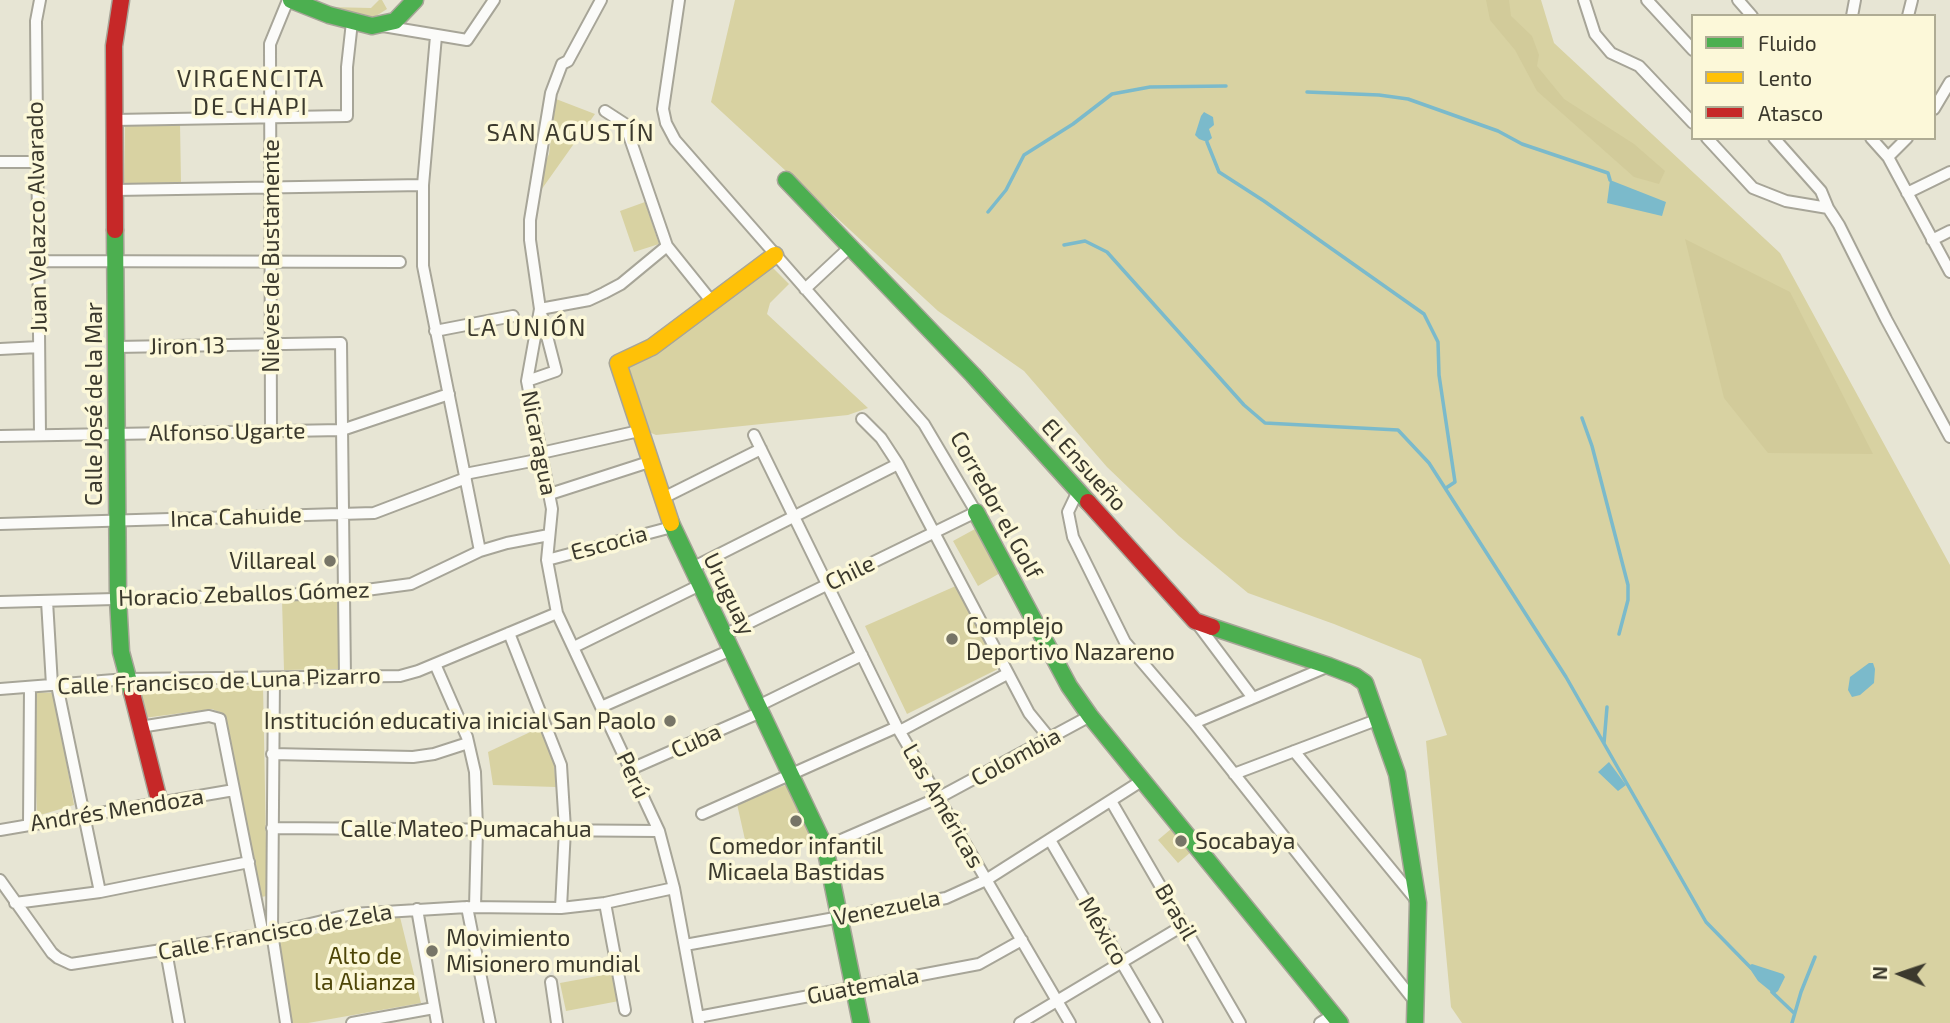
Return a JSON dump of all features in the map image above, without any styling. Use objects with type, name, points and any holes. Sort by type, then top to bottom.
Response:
[{"type":"street","name":"Juan Velazco Alvarado","points":[[40,0],[36,21],[40,435]]},
{"type":"street","name":"Calle José de la Mar","points":[[121,0],[114,46],[118,599],[121,652],[160,804]]},
{"type":"street","points":[[290,0],[352,22],[467,40],[494,0]]},
{"type":"street","name":"Nieves de Bustamente","points":[[271,431],[270,44],[290,0]]},
{"type":"street","points":[[380,26],[402,16],[415,0]]},
{"type":"street","points":[[527,381],[556,371],[540,309],[530,240],[530,220],[551,93],[562,64],[568,61],[601,0]]},
{"type":"street","name":"Corredor el Golf","points":[[679,0],[663,109],[666,123],[675,140],[924,424],[976,512],[1069,686],[1331,1020]]},
{"type":"street","points":[[1584,0],[1595,34],[1611,53],[1639,66],[1691,121]]},
{"type":"street","points":[[1647,0],[1691,48]]},
{"type":"street","points":[[1738,0],[1750,14]]},
{"type":"street","points":[[114,120],[347,116],[347,67],[352,22]]},
{"type":"street","points":[[436,36],[423,185],[423,265],[481,551]]},
{"type":"street","points":[[1936,105],[1950,82]]},
{"type":"street","points":[[605,111],[625,124],[667,246],[712,302]]},
{"type":"street","points":[[1709,140],[1753,188],[1786,201],[1828,208]]},
{"type":"street","points":[[1776,140],[1821,191],[1950,437]]},
{"type":"street","points":[[1873,140],[1888,158],[1950,272]]},
{"type":"street","points":[[1888,158],[1906,140]]},
{"type":"street","points":[[0,162],[37,162]]},
{"type":"street","points":[[1907,193],[1950,172]]},
{"type":"street","name":"El Ensueño","points":[[786,180],[973,374],[1195,621],[1329,666],[1365,683],[1396,774],[1418,903],[1415,1023]]},
{"type":"street","points":[[115,190],[423,185]]},
{"type":"street","points":[[1932,240],[1950,231]]},
{"type":"street","points":[[540,309],[589,300],[612,289],[667,246]]},
{"type":"street","points":[[805,289],[850,247]]},
{"type":"street","name":"Uruguay","points":[[775,255],[652,347],[618,363],[672,527],[825,847],[861,1023]]},
{"type":"street","points":[[38,261],[400,262]]},
{"type":"street","name":"Nicaragua","points":[[540,309],[527,381],[550,494],[552,509],[549,535]]},
{"type":"street","points":[[435,331],[513,316]]},
{"type":"street","name":"Jiron 13","points":[[116,347],[341,343],[342,430]]},
{"type":"street","points":[[0,349],[39,347]]},
{"type":"street","name":"Alfonso Ugarte","points":[[0,436],[342,430],[449,394]]},
{"type":"street","points":[[862,419],[881,438],[898,464],[1007,674],[1029,713],[1051,740]]},
{"type":"street","points":[[342,430],[345,677]]},
{"type":"street","name":"Inca Cahuide","points":[[0,524],[374,513],[465,476],[639,432]]},
{"type":"street","name":"Las Américas","points":[[754,435],[898,729],[1070,1023]]},
{"type":"street","points":[[661,499],[761,449]]},
{"type":"street","points":[[550,494],[649,462]]},
{"type":"street","points":[[691,568],[898,464]]},
{"type":"street","points":[[1078,491],[1068,512],[1073,537],[1125,642],[1194,723],[1416,1003]]},
{"type":"street","name":"Chile","points":[[724,635],[976,512]]},
{"type":"street","name":"Escocia","points":[[547,560],[672,527]]},
{"type":"street","name":"Horacio Zeballos Gómez","points":[[0,602],[344,593],[411,584],[481,551],[549,535]]},
{"type":"street","name":"Perú","points":[[549,535],[547,560],[557,613],[659,831],[674,888],[699,1020]]},
{"type":"street","points":[[574,647],[700,585]]},
{"type":"street","points":[[47,601],[54,685],[100,891]]},
{"type":"street","name":"Calle Francisco de Luna Pizarro","points":[[0,689],[127,679],[400,676],[557,613]]},
{"type":"street","points":[[1195,621],[1252,698]]},
{"type":"street","points":[[509,633],[561,765],[565,829],[561,908]]},
{"type":"street","points":[[601,707],[731,650]]},
{"type":"street","name":"Cuba","points":[[631,769],[759,709],[862,655]]},
{"type":"street","points":[[435,664],[468,743],[475,772],[477,829],[471,907],[490,1023]]},
{"type":"street","points":[[1194,723],[1329,666]]},
{"type":"street","points":[[702,814],[898,729],[1007,674]]},
{"type":"street","points":[[268,934],[274,678]]},
{"type":"street","points":[[29,824],[30,687]]},
{"type":"street","points":[[140,727],[209,716],[220,719],[248,862],[268,934],[286,1023]]},
{"type":"street","name":"Colombia","points":[[825,847],[938,798],[1051,740],[1090,716]]},
{"type":"street","points":[[1234,774],[1379,719]]},
{"type":"street","points":[[272,754],[413,757],[435,754],[468,743]]},
{"type":"street","points":[[1294,751],[1418,903]]},
{"type":"street","name":"Venezuela","points":[[685,945],[946,898],[986,880],[1143,780]]},
{"type":"street","name":"Andrés Mendoza","points":[[0,830],[234,790]]},
{"type":"street","name":"Brasil","points":[[1111,801],[1240,1023]]},
{"type":"street","name":"Calle Mateo Pumacahua","points":[[272,828],[659,831]]},
{"type":"street","name":"México","points":[[1050,839],[1157,1023]]},
{"type":"street","points":[[15,903],[100,891],[248,862]]},
{"type":"street","name":"Calle Francisco de Zela","points":[[0,880],[52,953],[71,964],[268,934],[352,914],[471,907],[561,908],[605,903],[674,888]]},
{"type":"street","points":[[605,903],[625,1010]]},
{"type":"street","points":[[417,909],[437,1023]]},
{"type":"street","points":[[1020,1023],[1184,925]]},
{"type":"street","name":"Guatemala","points":[[699,1020],[979,964],[1022,940]]},
{"type":"street","points":[[166,951],[179,1023]]},
{"type":"street","points":[[551,982],[557,1023]]},
{"type":"street","points":[[352,1023],[434,1008]]},
{"type":"green space","points":[[382,0],[387,9],[373,18],[327,7],[371,8]]},
{"type":"green space","points":[[735,0],[1541,0],[1554,43],[1780,253],[1950,565],[1950,1023],[1462,1023],[1451,1007],[1426,741],[1447,735],[1421,659],[1248,593],[1179,536],[1107,467],[1024,371],[938,311],[711,102]]},
{"type":"green space","points":[[556,99],[595,114],[534,200],[540,172],[549,154]]},
{"type":"green space","points":[[180,123],[181,183],[124,184],[125,124]]},
{"type":"green space","points":[[645,202],[659,244],[634,252],[620,211]]},
{"type":"green space","points":[[772,267],[789,284],[770,303],[767,314],[868,408],[848,415],[656,435],[649,432],[628,365],[653,357]]},
{"type":"green space","points":[[975,529],[1000,573],[978,586],[953,541]]},
{"type":"green space","points":[[958,585],[998,669],[907,714],[865,626]]},
{"type":"green space","points":[[282,600],[337,600],[343,669],[284,670]]},
{"type":"green space","points":[[263,685],[267,896],[261,897],[224,714],[212,709],[144,718],[137,693]]},
{"type":"green space","points":[[33,692],[54,693],[74,805],[37,816]]},
{"type":"green space","points":[[543,726],[553,754],[556,787],[493,785],[488,752]]},
{"type":"green space","points":[[788,784],[816,844],[748,853],[737,804]]},
{"type":"green space","points":[[1171,829],[1191,852],[1178,863],[1158,840]]},
{"type":"green space","name":"Alto de la Alianza","points":[[400,917],[421,1003],[308,1023],[292,1023],[279,941]]},
{"type":"green space","points":[[614,973],[619,1001],[566,1011],[560,983]]},
{"type":"shaded area","points":[[1486,0],[1509,0],[1511,16],[1532,36],[1539,55],[1537,66],[1564,99],[1634,144],[1665,171],[1659,184],[1634,177],[1537,91],[1515,50],[1490,20]]},
{"type":"shaded area","points":[[1685,239],[1790,292],[1873,454],[1768,453],[1724,398]]},
{"type":"water","points":[[1204,112],[1213,117],[1214,125],[1209,129],[1212,138],[1207,142],[1195,135]]},
{"type":"water","points":[[1610,180],[1666,202],[1662,216],[1607,203]]},
{"type":"water","points":[[1873,663],[1875,669],[1874,683],[1860,695],[1852,697],[1848,690],[1850,677]]},
{"type":"water","points":[[1609,762],[1626,785],[1618,791],[1598,772]]},
{"type":"water","points":[[1752,964],[1783,974],[1785,977],[1778,991],[1774,994],[1758,981],[1748,966]]},
{"type":"waterway","points":[[988,212],[1006,190],[1024,155],[1073,124],[1112,94],[1150,87],[1226,86]]},
{"type":"waterway","points":[[1307,92],[1408,99],[1498,131],[1522,144],[1608,173],[1610,180]]},
{"type":"waterway","points":[[1207,142],[1219,172],[1424,314],[1438,342],[1439,375],[1455,482],[1446,488]]},
{"type":"waterway","points":[[1064,245],[1085,241],[1107,252],[1244,405],[1265,423],[1398,430],[1429,463],[1566,677],[1706,922],[1751,968]]},
{"type":"waterway","points":[[1582,418],[1592,446],[1628,585],[1628,600],[1619,634]]},
{"type":"waterway","points":[[1604,743],[1607,707]]},
{"type":"waterway","points":[[1792,1023],[1815,957]]},
{"type":"waterway","points":[[1772,992],[1794,1013]]},
{"type":"traffic: fast","points":[[291,0],[329,15],[372,26],[395,21],[415,0]]},
{"type":"traffic: fast","points":[[786,180],[973,375],[1088,502]]},
{"type":"traffic: fast","points":[[115,230],[118,599],[121,652],[132,693]]},
{"type":"traffic: fast","points":[[976,512],[1069,686],[1090,716],[1340,1023]]},
{"type":"traffic: fast","points":[[671,523],[825,847],[861,1023]]},
{"type":"traffic: fast","points":[[1212,627],[1329,666],[1365,683],[1397,774],[1418,903],[1415,1023]]},
{"type":"traffic: slow","points":[[671,523],[618,363],[652,347],[775,255]]},
{"type":"traffic: jam","points":[[115,230],[114,46],[121,0]]},
{"type":"traffic: jam","points":[[1088,502],[1195,621],[1212,627]]},
{"type":"traffic: jam","points":[[132,693],[160,804]]},
{"type":"place","name":"Villareal","points":[[330,561]]},
{"type":"place","name":"Complejo Deportivo Nazareno","points":[[952,639]]},
{"type":"place","name":"Institución educativa inicial San Paolo","points":[[670,721]]},
{"type":"place","name":"Comedor infantil Micaela Bastidas","points":[[796,821]]},
{"type":"place","name":"Socabaya","points":[[1181,841]]},
{"type":"place","name":"Movimiento Misionero mundial","points":[[432,951]]},
{"type":"district","name":"VIRGENCITA DE CHAPI","points":[[251,93]]},
{"type":"district","name":"SAN AGUSTÍN","points":[[571,133]]},
{"type":"district","name":"LA UNIÓN","points":[[527,328]]}]
